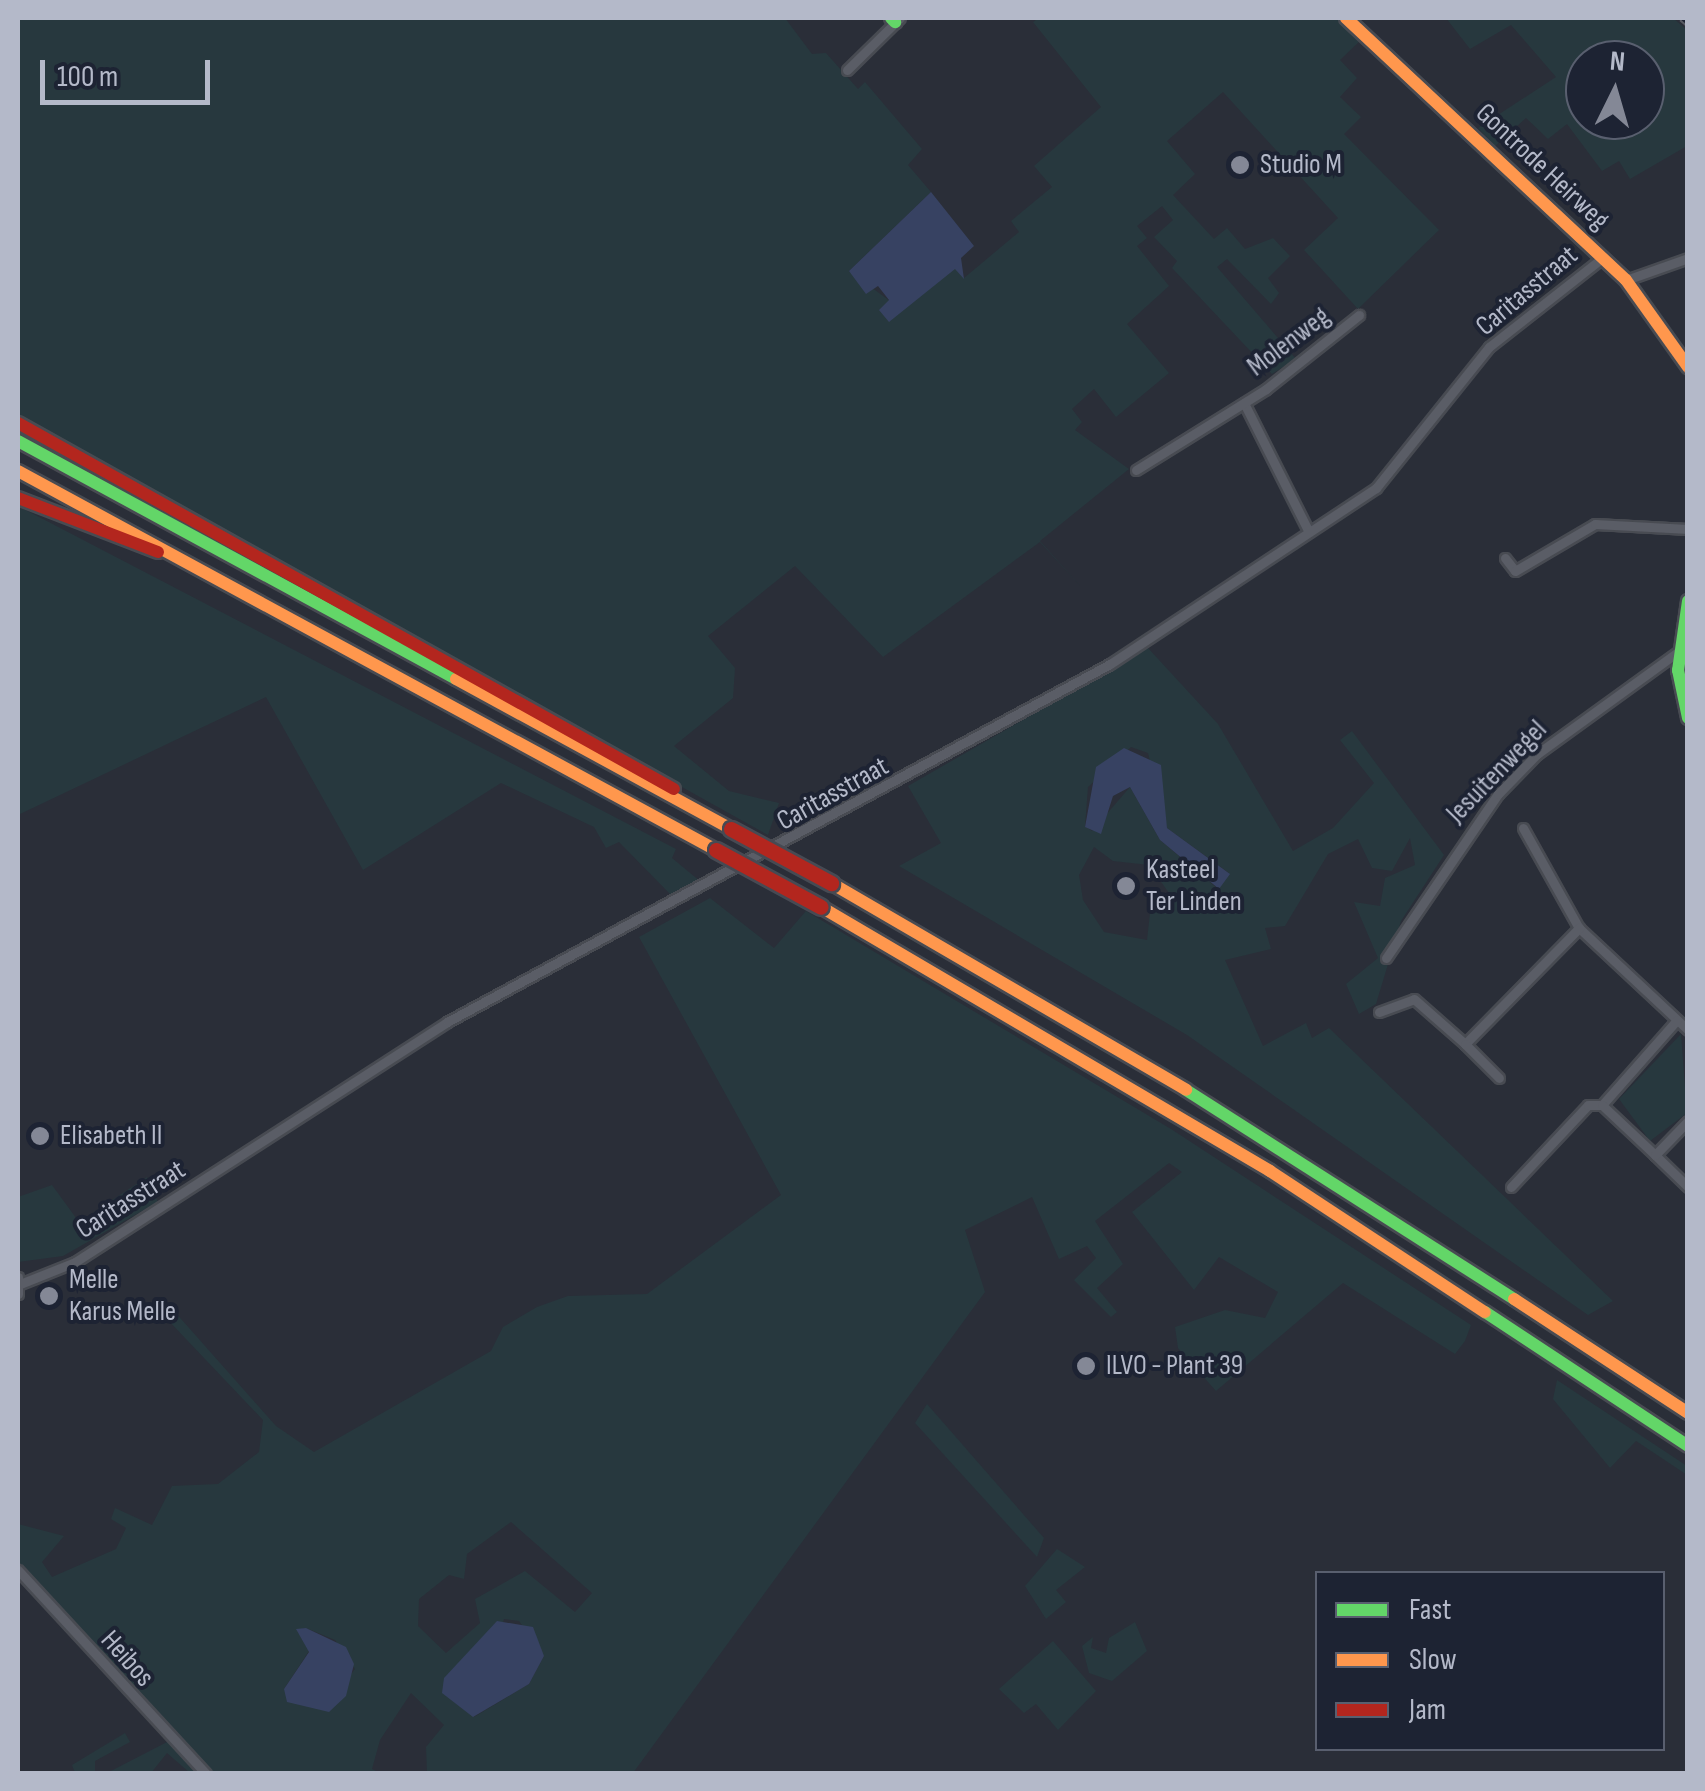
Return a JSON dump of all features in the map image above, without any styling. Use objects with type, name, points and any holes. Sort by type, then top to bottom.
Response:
[{"type":"main road","name":"Gontrode Heirweg","points":[[1346,18],[1626,280],[1688,367]]},
{"type":"main road","points":[[18,422],[654,774],[708,816]]},
{"type":"main road","points":[[18,441],[830,884],[1284,1147],[1688,1413]]},
{"type":"main road","points":[[18,471],[821,908],[1270,1171],[1688,1446]]},
{"type":"main road","points":[[18,498],[123,545],[175,556]]},
{"type":"main road","points":[[1688,601],[1678,652],[1688,718]]},
{"type":"street","points":[[846,70],[895,19]]},
{"type":"street","name":"Caritasstraat","points":[[18,1285],[75,1262],[447,1022],[1110,664],[1376,488],[1489,347],[1602,258]]},
{"type":"street","points":[[1626,280],[1688,258]]},
{"type":"street","name":"Molenweg","points":[[1136,470],[1244,403],[1359,315]]},
{"type":"street","name":"Molenweg","points":[[1244,403],[1310,532]]},
{"type":"street","points":[[1505,558],[1515,571],[1594,524],[1688,530]]},
{"type":"street","name":"Jesuitenwegel","points":[[1386,958],[1504,788],[1678,652]]},
{"type":"street","points":[[1523,828],[1578,928],[1688,1030]]},
{"type":"street","points":[[1464,1044],[1578,928]]},
{"type":"street","points":[[1379,1012],[1414,999],[1499,1078]]},
{"type":"street","points":[[1602,1105],[1677,1020]]},
{"type":"street","points":[[1511,1187],[1588,1105],[1602,1105],[1688,1187]]},
{"type":"street","points":[[1654,1155],[1688,1122]]},
{"type":"street","name":"Heibos","points":[[18,1570],[206,1774]]},
{"type":"shaded area","points":[[18,18],[785,18],[812,54],[826,53],[858,89],[865,82],[922,149],[908,165],[931,192],[849,271],[890,301],[955,268],[964,278],[1019,232],[1011,221],[1052,187],[1034,166],[1101,107],[1033,22],[1039,18],[1338,18],[1361,40],[1340,60],[1357,78],[1340,97],[1361,117],[1344,134],[1439,230],[1358,309],[1304,250],[1338,218],[1223,92],[1167,141],[1195,174],[1173,195],[1214,239],[1227,228],[1245,249],[1273,238],[1290,256],[1268,278],[1279,293],[1271,304],[1227,259],[1217,267],[1296,359],[1272,374],[1172,268],[1177,261],[1154,237],[1173,220],[1162,206],[1137,226],[1147,238],[1137,246],[1169,286],[1127,324],[1169,373],[1116,417],[1094,389],[1072,409],[1082,422],[1075,430],[1129,469],[1040,541],[1083,589],[1040,542],[883,657],[795,566],[708,636],[735,668],[733,698],[674,746],[729,791],[779,803],[768,835],[18,417]]},
{"type":"shaded area","points":[[1446,18],[1673,18],[1687,30],[1687,146],[1630,179],[1619,161],[1602,171],[1579,140],[1665,140],[1665,40],[1565,40],[1565,126],[1548,139],[1526,118],[1495,146],[1478,128],[1556,77],[1511,25],[1470,49]]},
{"type":"shaded area","points":[[18,506],[676,849],[672,858],[701,882],[672,896],[619,842],[606,848],[594,827],[501,783],[363,870],[266,697],[18,815]]},
{"type":"shaded area","points":[[1148,648],[1218,724],[1293,851],[1333,828],[1374,783],[1340,740],[1352,731],[1444,855],[1401,921],[1376,1004],[1359,1014],[1346,984],[1378,958],[1354,902],[1380,906],[1385,878],[1415,865],[1410,838],[1392,871],[1372,868],[1358,839],[1328,854],[1285,926],[1265,928],[1271,949],[1225,960],[1263,1046],[1306,1023],[1312,1038],[1329,1028],[1613,1301],[1588,1315],[1187,1035],[899,866],[941,843],[908,786]],"holes":[[[1131,747],[1148,753],[1167,828],[1229,873],[1218,889],[1160,840],[1130,787],[1092,831],[1085,826],[1088,787]],[[1094,847],[1113,861],[1149,865],[1169,893],[1151,904],[1147,940],[1104,932],[1083,900],[1079,875]]]},
{"type":"shaded area","points":[[710,898],[774,948],[806,911],[1171,1129],[1471,1325],[1465,1341],[1455,1354],[1343,1283],[1216,1391],[1178,1348],[1175,1327],[1225,1310],[1265,1318],[1278,1292],[1219,1257],[1194,1290],[1132,1212],[1182,1172],[1169,1163],[1095,1221],[1123,1264],[1097,1288],[1117,1312],[1111,1317],[1074,1280],[1096,1258],[1087,1246],[1059,1259],[1032,1197],[965,1230],[985,1292],[633,1773],[427,1773],[426,1747],[444,1725],[411,1693],[380,1740],[372,1769],[380,1773],[190,1773],[167,1753],[151,1773],[107,1773],[169,1741],[18,1579],[18,1524],[64,1536],[42,1562],[52,1577],[116,1549],[126,1528],[111,1519],[115,1508],[152,1525],[172,1486],[218,1484],[259,1452],[263,1420],[166,1318],[174,1311],[276,1426],[314,1452],[491,1351],[503,1327],[537,1307],[568,1296],[647,1294],[781,1195],[639,937]],"holes":[[[511,1522],[592,1593],[575,1612],[525,1571],[475,1599],[480,1623],[446,1653],[418,1626],[419,1599],[449,1575],[464,1579],[467,1554]],[[504,1619],[519,1621],[544,1656],[529,1684],[474,1717]],[[306,1628],[335,1640],[355,1669],[345,1682],[284,1689],[309,1651],[297,1630]]]},
{"type":"shaded area","points":[[1681,1034],[1687,1113],[1650,1141],[1619,1099]]},
{"type":"shaded area","points":[[147,1177],[158,1202],[63,1256],[18,1262],[18,1197],[52,1185],[79,1222]]},
{"type":"shaded area","points":[[1557,1380],[1687,1466],[1687,1475],[1636,1441],[1610,1468],[1553,1399]]},
{"type":"shaded area","points":[[927,1404],[1044,1538],[1037,1557],[915,1423]]},
{"type":"shaded area","points":[[1057,1549],[1085,1567],[1056,1590],[1066,1602],[1046,1619],[1025,1586]]},
{"type":"shaded area","points":[[1135,1622],[1147,1651],[1112,1681],[1089,1673],[1082,1646],[1093,1637],[1091,1648],[1106,1653],[1109,1638]]},
{"type":"shaded area","points":[[1053,1641],[1096,1691],[1058,1730],[1036,1704],[1024,1713],[999,1689]]},
{"type":"shaded area","points":[[125,1733],[130,1742],[95,1761],[95,1773],[75,1773],[72,1765]]},
{"type":"water","points":[[931,192],[974,246],[961,258],[964,279],[955,269],[889,322],[879,310],[889,300],[878,286],[866,294],[849,271]]},
{"type":"water","points":[[1124,748],[1161,765],[1167,828],[1230,874],[1219,889],[1160,840],[1130,787],[1113,796],[1101,834],[1085,827],[1096,767]]},
{"type":"water","points":[[497,1621],[533,1627],[544,1656],[529,1684],[473,1717],[442,1693],[444,1678]]},
{"type":"water","points":[[306,1628],[346,1647],[354,1664],[346,1696],[329,1712],[287,1702],[284,1689],[309,1652],[296,1629]]},
{"type":"railway","points":[[1682,18],[1688,23]]},
{"type":"traffic: fast","points":[[891,18],[895,22]]},
{"type":"traffic: fast","points":[[18,441],[456,679]]},
{"type":"traffic: fast","points":[[1688,601],[1678,670],[1688,718]]},
{"type":"traffic: fast","points":[[1186,1090],[1514,1299]]},
{"type":"traffic: fast","points":[[1485,1312],[1688,1446]]},
{"type":"traffic: slow","points":[[1346,18],[1626,280],[1688,367]]},
{"type":"traffic: slow","points":[[18,471],[716,850]]},
{"type":"traffic: slow","points":[[456,679],[731,829]]},
{"type":"traffic: slow","points":[[831,883],[1186,1090]]},
{"type":"traffic: slow","points":[[821,907],[1270,1171],[1485,1312]]},
{"type":"traffic: slow","points":[[1514,1299],[1688,1413]]},
{"type":"traffic: jam","points":[[18,423],[674,789]]},
{"type":"traffic: jam","points":[[18,498],[158,552]]},
{"type":"traffic: jam","points":[[731,829],[831,883]]},
{"type":"traffic: jam","points":[[716,850],[821,907]]},
{"type":"place","name":"Studio M","points":[[1240,165]]},
{"type":"place","name":"Kasteel Ter Linden","points":[[1126,886]]},
{"type":"place","name":"Elisabeth II","points":[[40,1136]]},
{"type":"place","name":"Melle Karus Melle","points":[[49,1296]]},
{"type":"place","name":"ILVO - Plant 39","points":[[1086,1366]]}]
